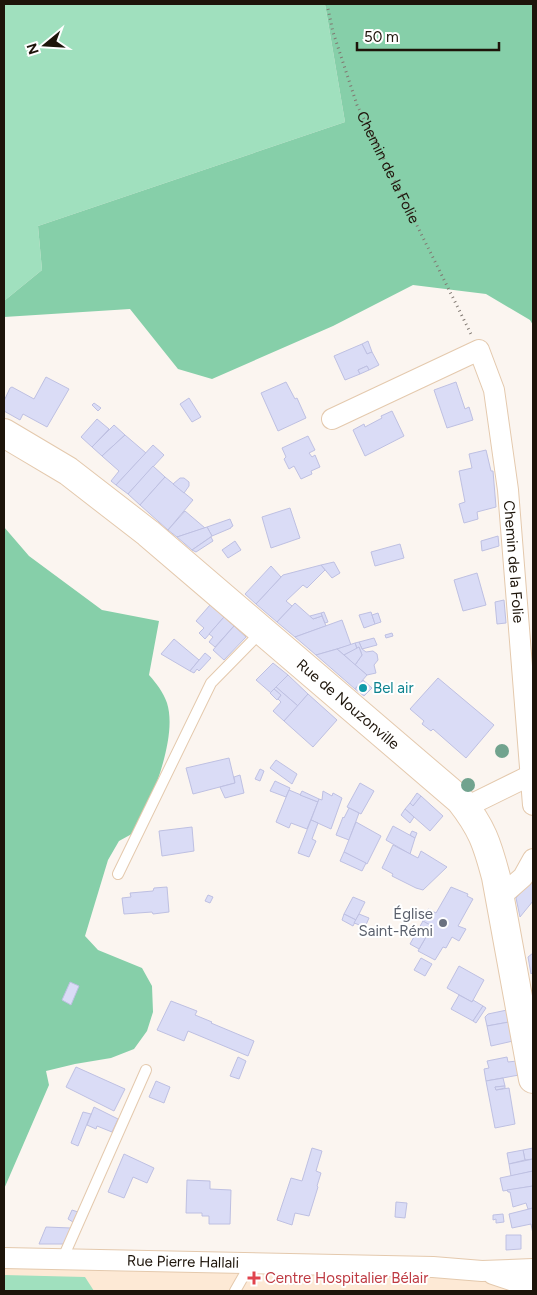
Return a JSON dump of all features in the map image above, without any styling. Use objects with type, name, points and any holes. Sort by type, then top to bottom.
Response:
[{"type":"main road","name":"Rue de Nouzonville","points":[[4,434],[68,471],[148,532],[460,800],[476,821],[488,844],[533,1079]]},
{"type":"street","points":[[332,419],[479,350]]},
{"type":"street","name":"Chemin de la Folie","points":[[479,350],[494,390],[508,490],[533,805]]},
{"type":"street","points":[[466,808],[531,764]]},
{"type":"street","points":[[499,898],[523,877],[533,859]]},
{"type":"street","name":"Rue Pierre Hallali","points":[[4,1258],[433,1267],[482,1270],[533,1269]]},
{"type":"street","name":"Rue Pierre Hallali","points":[[482,1270],[526,1285],[533,1290]]},
{"type":"lane","points":[[118,874],[211,684],[262,631]]},
{"type":"lane","points":[[62,1260],[146,1070]]},
{"type":"lane","points":[[235,1291],[251,1263]]},
{"type":"path","name":"Chemin de la Folie","points":[[327,4],[333,32],[357,105],[479,350]]},
{"type":"shaded area","name":"Centre Hospitalier Bélair","points":[[4,1260],[433,1267],[526,1291],[4,1291]]},
{"type":"green space","points":[[4,4],[325,4],[345,122],[38,226],[42,270],[4,301]]},
{"type":"green space","points":[[325,4],[533,4],[533,325],[530,320],[486,294],[413,285],[333,326],[212,379],[178,369],[130,309],[4,317],[4,301],[42,270],[38,226],[345,122]]},
{"type":"green space","points":[[4,527],[29,556],[102,610],[159,621],[149,675],[164,695],[167,703],[169,733],[162,768],[139,830],[119,841],[108,860],[85,936],[98,950],[142,968],[152,986],[153,1012],[147,1031],[134,1049],[111,1058],[46,1071],[49,1085],[4,1189]]},
{"type":"green space","points":[[4,1275],[85,1277],[94,1291],[4,1291]]},
{"type":"building","points":[[368,341],[372,352],[367,354],[362,344]]},
{"type":"building","points":[[362,344],[367,354],[372,352],[379,365],[369,370],[367,366],[358,370],[360,374],[345,380],[334,356]]},
{"type":"building","points":[[367,366],[369,370],[360,374],[358,370]]},
{"type":"building","points":[[46,377],[69,389],[47,427],[23,414],[20,420],[4,411],[4,401],[10,388],[12,387],[34,399]]},
{"type":"building","points":[[286,382],[295,399],[297,398],[306,418],[278,431],[261,393]]},
{"type":"building","points":[[456,382],[465,409],[469,407],[473,420],[447,428],[434,390]]},
{"type":"building","points":[[189,398],[201,417],[192,422],[180,404]]},
{"type":"building","points":[[94,403],[101,408],[98,411],[92,405]]},
{"type":"building","points":[[392,411],[404,436],[365,456],[353,430],[364,424],[365,427]]},
{"type":"building","points":[[97,419],[109,429],[92,447],[81,437]]},
{"type":"building","points":[[114,425],[125,435],[102,456],[92,447]]},
{"type":"building","points":[[125,435],[146,453],[116,485],[111,481],[119,471],[102,456]]},
{"type":"building","points":[[308,436],[315,450],[309,453],[312,457],[315,455],[320,467],[311,471],[312,474],[301,479],[294,466],[289,469],[284,459],[286,457],[282,448]]},
{"type":"building","points":[[153,445],[164,455],[128,494],[116,485]]},
{"type":"building","points":[[486,450],[491,471],[493,471],[496,507],[477,512],[478,519],[464,523],[459,504],[465,502],[459,471],[472,468],[469,454]]},
{"type":"building","points":[[153,466],[165,477],[140,505],[128,494]]},
{"type":"building","points":[[165,477],[193,500],[168,530],[140,505]]},
{"type":"building","points":[[180,478],[184,478],[189,482],[189,486],[184,493],[173,484]]},
{"type":"building","points":[[290,508],[300,538],[271,548],[262,517]]},
{"type":"building","points":[[185,511],[205,528],[177,537],[168,530]]},
{"type":"building","points":[[230,519],[233,526],[231,528],[212,536],[207,527]]},
{"type":"building","points":[[207,527],[212,536],[192,550],[177,537]]},
{"type":"building","points":[[498,536],[499,546],[482,551],[481,541]]},
{"type":"building","points":[[211,537],[213,541],[196,552],[192,550]]},
{"type":"building","points":[[235,541],[241,550],[228,558],[222,550]]},
{"type":"building","points":[[400,544],[404,558],[375,566],[371,552]]},
{"type":"building","points":[[334,562],[340,573],[332,578],[321,565]]},
{"type":"building","points":[[321,565],[325,570],[307,588],[303,585],[286,601],[292,606],[277,622],[256,604],[283,575]]},
{"type":"building","points":[[271,566],[281,577],[256,604],[245,594]]},
{"type":"building","points":[[477,573],[486,605],[463,611],[454,580]]},
{"type":"building","points":[[504,600],[506,623],[497,624],[495,602]]},
{"type":"building","points":[[295,603],[313,619],[322,616],[326,626],[295,637],[277,622]]},
{"type":"building","points":[[210,605],[224,617],[205,639],[199,633],[204,628],[196,621]]},
{"type":"building","points":[[324,612],[328,622],[325,623],[321,613]]},
{"type":"building","points":[[371,612],[375,624],[364,628],[359,615]]},
{"type":"building","points":[[321,613],[322,616],[313,619],[310,616]]},
{"type":"building","points":[[378,613],[381,622],[375,624],[372,615]]},
{"type":"building","points":[[224,617],[234,626],[215,647],[209,642],[213,637],[209,634]]},
{"type":"building","points":[[342,620],[351,645],[316,655],[295,637]]},
{"type":"building","points":[[234,626],[246,637],[224,660],[213,650]]},
{"type":"building","points":[[392,633],[393,636],[386,638],[385,635]]},
{"type":"building","points":[[374,638],[377,645],[362,649],[359,642]]},
{"type":"building","points":[[174,639],[199,660],[190,671],[161,654]]},
{"type":"building","points":[[359,642],[362,649],[366,652],[373,651],[377,654],[378,660],[374,665],[376,673],[367,675],[355,665],[362,655],[355,643]]},
{"type":"building","points":[[355,643],[357,649],[344,655],[337,649]]},
{"type":"building","points":[[359,647],[362,655],[355,665],[344,655]]},
{"type":"building","points":[[337,649],[367,675],[355,689],[316,655]]},
{"type":"building","points":[[205,653],[211,658],[199,671],[197,669],[194,673],[190,671]]},
{"type":"building","points":[[273,663],[288,675],[271,693],[256,680]]},
{"type":"building","points":[[288,675],[308,694],[298,706],[276,687]]},
{"type":"building","points":[[438,678],[494,725],[466,758],[433,729],[431,731],[422,724],[424,721],[410,709]]},
{"type":"building","name":"Bel air","points":[[363,680],[372,688],[364,696],[355,689]]},
{"type":"building","points":[[276,687],[298,706],[284,721],[273,711],[281,702],[278,699],[281,695],[274,689]]},
{"type":"building","points":[[274,689],[281,695],[277,700],[270,693]]},
{"type":"building","points":[[308,694],[337,720],[313,747],[284,721]]},
{"type":"building","points":[[229,758],[235,783],[193,794],[186,768]]},
{"type":"building","points":[[276,760],[297,774],[292,784],[270,768]]},
{"type":"building","points":[[260,769],[264,771],[260,781],[255,779]]},
{"type":"building","points":[[240,775],[244,793],[225,798],[220,787],[235,783],[234,777]]},
{"type":"building","points":[[275,781],[290,788],[286,797],[270,791]]},
{"type":"building","points":[[360,783],[374,791],[361,814],[347,807]]},
{"type":"building","points":[[289,790],[318,802],[307,829],[291,823],[289,828],[276,822]]},
{"type":"building","points":[[302,791],[319,799],[318,802],[300,795]]},
{"type":"building","points":[[323,791],[332,796],[333,793],[342,798],[331,829],[311,820],[319,799],[322,800]]},
{"type":"building","points":[[417,793],[421,796],[413,806],[410,803]]},
{"type":"building","points":[[421,796],[443,816],[430,831],[405,809],[410,803],[413,806]]},
{"type":"building","points":[[349,808],[359,813],[349,840],[336,835],[343,817]]},
{"type":"building","points":[[405,809],[414,817],[410,823],[401,815]]},
{"type":"building","points":[[311,820],[318,823],[312,839],[316,841],[309,857],[298,853]]},
{"type":"building","points":[[356,822],[381,836],[367,864],[344,852]]},
{"type":"building","points":[[393,826],[415,838],[410,854],[386,840]]},
{"type":"building","points":[[192,827],[194,851],[162,856],[159,831]]},
{"type":"building","points":[[412,831],[417,833],[415,838],[410,835]]},
{"type":"building","points":[[393,845],[418,858],[421,851],[447,867],[423,890],[416,888],[392,876],[393,874],[382,868]]},
{"type":"building","points":[[344,852],[366,863],[362,871],[340,861]]},
{"type":"building","points":[[533,878],[533,901],[520,917],[516,898]]},
{"type":"building","points":[[167,887],[169,912],[124,914],[122,898],[131,897],[130,893],[153,891],[154,888]]},
{"type":"building","name":"Église Saint-Rémi","points":[[451,887],[468,894],[467,896],[473,899],[458,926],[466,929],[459,941],[452,937],[446,948],[443,947],[435,960],[418,951],[430,925],[422,921],[428,909],[436,913]]},
{"type":"building","points":[[208,895],[213,897],[210,903],[205,901]]},
{"type":"building","points":[[353,897],[365,902],[356,920],[344,914]]},
{"type":"building","points":[[344,914],[356,920],[353,926],[342,920]]},
{"type":"building","points":[[359,914],[369,918],[365,927],[354,923]]},
{"type":"building","points":[[423,921],[430,925],[419,949],[410,944]]},
{"type":"building","points":[[533,953],[533,972],[531,974],[528,957]]},
{"type":"building","points":[[421,958],[432,964],[425,976],[414,970]]},
{"type":"building","points":[[459,966],[484,980],[472,1002],[447,988]]},
{"type":"building","points":[[70,982],[79,986],[71,1005],[62,1000]]},
{"type":"building","points":[[459,995],[483,1006],[473,1021],[451,1009]]},
{"type":"building","points":[[171,1001],[197,1011],[195,1015],[211,1023],[254,1041],[248,1056],[188,1031],[184,1041],[157,1030]]},
{"type":"building","points":[[483,1006],[486,1008],[476,1023],[473,1021]]},
{"type":"building","points":[[507,1010],[509,1022],[487,1026],[485,1017],[488,1014]]},
{"type":"building","points":[[509,1022],[513,1041],[491,1046],[487,1026]]},
{"type":"building","points":[[238,1057],[246,1061],[239,1079],[230,1076]]},
{"type":"building","points":[[507,1057],[508,1062],[517,1061],[519,1075],[486,1081],[484,1069],[489,1068],[487,1061]]},
{"type":"building","points":[[76,1067],[125,1089],[114,1111],[66,1087]]},
{"type":"building","points":[[503,1078],[505,1086],[495,1087],[496,1090],[509,1088],[515,1124],[495,1128],[486,1081]]},
{"type":"building","points":[[156,1081],[170,1087],[164,1103],[149,1097]]},
{"type":"building","points":[[505,1086],[505,1088],[496,1090],[495,1087]]},
{"type":"building","points":[[94,1107],[118,1119],[112,1132],[97,1126],[96,1129],[87,1125]]},
{"type":"building","points":[[83,1112],[91,1114],[78,1146],[71,1143]]},
{"type":"building","points":[[312,1148],[322,1151],[316,1171],[321,1173],[309,1216],[295,1213],[292,1225],[277,1220],[291,1178],[302,1181]]},
{"type":"building","points":[[533,1148],[533,1159],[525,1160],[523,1150]]},
{"type":"building","points":[[523,1150],[525,1160],[509,1164],[507,1153]]},
{"type":"building","points":[[124,1154],[154,1168],[147,1183],[133,1177],[124,1198],[108,1192]]},
{"type":"building","points":[[533,1159],[533,1171],[511,1176],[509,1164]]},
{"type":"building","points":[[533,1171],[533,1186],[503,1191],[500,1178]]},
{"type":"building","points":[[187,1180],[210,1181],[210,1189],[231,1190],[230,1224],[209,1224],[209,1216],[202,1216],[202,1213],[186,1213]]},
{"type":"building","points":[[533,1186],[533,1208],[528,1209],[526,1203],[513,1207],[510,1192],[507,1190]]},
{"type":"building","points":[[396,1202],[407,1203],[405,1218],[395,1217]]},
{"type":"building","points":[[533,1208],[533,1234],[531,1224],[512,1228],[509,1214]]},
{"type":"building","points":[[72,1210],[78,1212],[73,1222],[68,1219]]},
{"type":"building","points":[[503,1214],[504,1222],[496,1223],[496,1219],[493,1220],[493,1215]]},
{"type":"building","points":[[46,1227],[71,1228],[64,1244],[39,1244]]},
{"type":"building","points":[[506,1235],[521,1235],[521,1249],[506,1250]]},
{"type":"place","name":"Bel air","points":[[363,688]]},
{"type":"place","name":"Église Saint-Rémi","points":[[443,923]]},
{"type":"place","name":"Centre Hospitalier Bélair","points":[[254,1278]]}]
